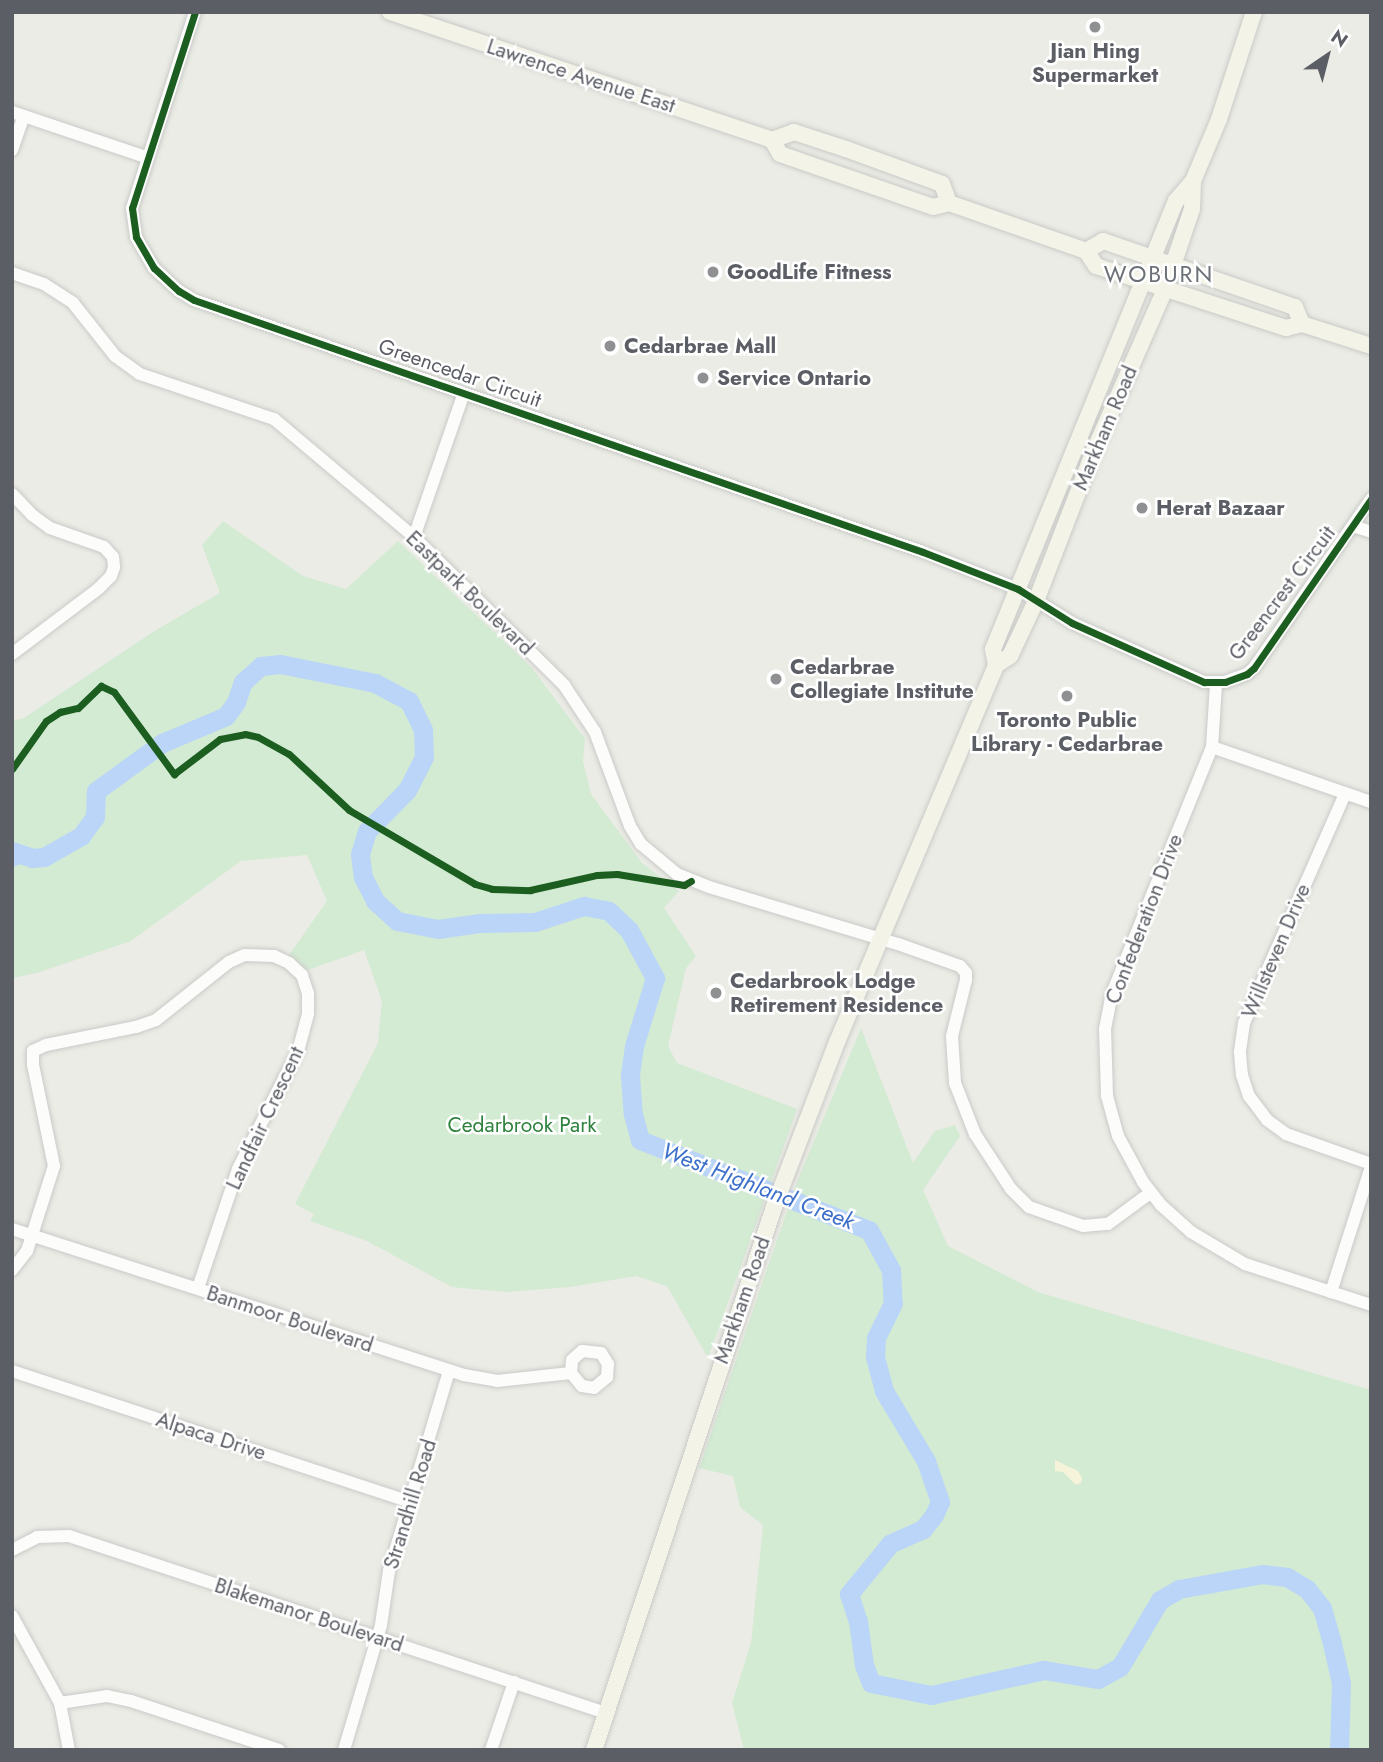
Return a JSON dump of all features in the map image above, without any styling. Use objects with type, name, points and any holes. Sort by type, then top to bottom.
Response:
[{"type":"main road","name":"Lawrence Avenue East","points":[[390,12],[772,141],[794,132],[846,149],[942,184],[949,203]]},
{"type":"main road","name":"Markham Road","points":[[594,1750],[788,1170],[880,938],[996,665],[993,649],[1176,201],[1193,181],[1219,119],[1254,12]]},
{"type":"main road","name":"Lawrence Avenue East","points":[[772,141],[780,155],[933,207],[949,203],[1086,251],[1096,266],[1286,328],[1302,324],[1371,346]]},
{"type":"main road","name":"Markham Road","points":[[996,665],[1010,656],[1036,601],[1094,451],[1165,289],[1192,208],[1193,181]]},
{"type":"main road","name":"Lawrence Avenue East","points":[[1086,251],[1102,241],[1153,258],[1295,307],[1302,324]]},
{"type":"street","name":"Greencedar Circuit","points":[[195,12],[132,208],[136,237],[154,268],[179,291],[230,314],[835,521],[1018,589]]},
{"type":"street","points":[[12,150],[18,114],[146,158]]},
{"type":"street","name":"Eastpark Boulevard","points":[[12,273],[44,284],[73,303],[115,356],[140,374],[274,419],[414,537],[564,685],[582,708],[595,732],[630,826],[641,844],[677,874],[691,881],[880,938],[960,966],[966,973],[952,1036],[955,1083],[975,1134],[1021,1200],[1036,1211],[1083,1226],[1108,1224],[1150,1193]]},
{"type":"street","points":[[414,537],[464,393]]},
{"type":"street","points":[[12,494],[32,515],[50,528],[104,547],[113,557],[114,568],[111,576],[99,589],[12,654]]},
{"type":"street","name":"Greencrest Circuit","points":[[1018,589],[1072,622],[1193,679],[1216,684],[1247,674],[1254,668],[1371,499]]},
{"type":"street","points":[[1353,526],[1371,532]]},
{"type":"street","name":"Confederation Drive","points":[[1216,684],[1212,747],[1119,974],[1105,1028],[1106,1088],[1112,1117],[1133,1165],[1150,1193],[1174,1218],[1215,1249],[1245,1264],[1371,1305]]},
{"type":"street","points":[[1212,747],[1371,802]]},
{"type":"street","name":"Willsteven Drive","points":[[1345,794],[1244,1023],[1240,1052],[1242,1075],[1249,1096],[1267,1120],[1286,1134],[1371,1166]]},
{"type":"street","name":"Landfair Crescent","points":[[32,1236],[54,1166],[33,1065],[33,1051],[156,1020],[229,962],[245,955],[274,956],[302,975],[308,993],[309,1014],[298,1051],[238,1170],[198,1288]]},
{"type":"street","points":[[1331,1292],[1371,1166]]},
{"type":"street","name":"Banmoor Boulevard","points":[[12,1229],[449,1371],[497,1381],[571,1373]]},
{"type":"street","points":[[12,1270],[20,1264],[32,1236]]},
{"type":"street","name":"Alpaca Drive","points":[[12,1371],[410,1502]]},
{"type":"street","name":"Strandhill Road","points":[[344,1750],[378,1637],[389,1571],[449,1371]]},
{"type":"street","name":"Blakemanor Boulevard","points":[[12,1550],[37,1537],[69,1536],[606,1713]]},
{"type":"street","points":[[12,1616],[60,1703],[69,1750]]},
{"type":"street","points":[[491,1750],[514,1682]]},
{"type":"street","points":[[60,1703],[92,1697],[119,1698],[279,1750]]},
{"type":"green space","name":"Cedarbrook Park","points":[[223,521],[303,576],[346,589],[398,541],[532,668],[585,739],[583,761],[591,794],[642,863],[679,891],[664,908],[696,956],[686,968],[668,1046],[677,1063],[797,1109],[708,1358],[667,1286],[636,1276],[571,1287],[505,1292],[452,1287],[367,1241],[310,1221],[314,1214],[295,1204],[378,1043],[382,1001],[364,950],[308,970],[289,955],[327,901],[307,855],[241,861],[131,941],[37,973],[12,978],[12,721],[24,718],[156,630],[220,593],[202,545]]},
{"type":"green space","points":[[861,1028],[913,1163],[935,1131],[955,1125],[960,1136],[923,1190],[948,1246],[1038,1292],[1371,1390],[1371,1750],[744,1750],[732,1703],[751,1643],[763,1525],[740,1507],[733,1476],[699,1468],[797,1182]]},
{"type":"sand","points":[[1055,1460],[1078,1471],[1082,1478],[1081,1483],[1076,1485],[1063,1472],[1055,1471]]},
{"type":"waterway","name":"West Highland Creek","points":[[12,851],[32,858],[44,857],[81,836],[95,817],[96,791],[162,743],[226,716],[236,702],[243,682],[261,666],[280,664],[375,683],[409,701],[423,730],[424,757],[407,790],[367,831],[360,854],[363,877],[375,901],[397,921],[438,929],[479,923],[535,922],[584,906],[609,911],[629,930],[655,978],[634,1046],[630,1075],[633,1114],[640,1140],[869,1230],[891,1270],[893,1303],[876,1338],[875,1357],[884,1391],[926,1461],[940,1502],[923,1529],[890,1544],[849,1594],[858,1621],[864,1665],[871,1683],[931,1695],[1044,1670],[1098,1679],[1120,1667],[1160,1600],[1179,1589],[1262,1574],[1287,1577],[1307,1589],[1322,1608],[1341,1683],[1339,1750]]},
{"type":"waterway","points":[[12,865],[32,858]]},
{"type":"cycle path","points":[[195,12],[132,208],[136,237],[154,268],[179,291],[194,300],[923,552],[1018,589],[1072,623],[1204,682],[1225,682],[1247,674],[1254,668],[1371,499]]},
{"type":"cycle path","points":[[12,769],[46,721],[60,712],[78,708],[101,686],[114,692],[174,774],[220,739],[245,734],[258,737],[289,754],[349,810],[475,884],[492,889],[530,890],[597,875],[617,874],[684,885],[691,881]]},
{"type":"place","name":"Jian Hing Supermarket","points":[[1095,27]]},
{"type":"place","name":"GoodLife Fitness","points":[[713,272]]},
{"type":"place","name":"Cedarbrae Mall","points":[[610,346]]},
{"type":"place","name":"Service Ontario","points":[[703,378]]},
{"type":"place","name":"Herat Bazaar","points":[[1142,508]]},
{"type":"place","name":"Cedarbrae Collegiate Institute","points":[[776,679]]},
{"type":"place","name":"Toronto Public Library - Cedarbrae","points":[[1067,696]]},
{"type":"place","name":"Cedarbrook Lodge Retirement Residence","points":[[716,993]]},
{"type":"district","name":"WOBURN","points":[[1159,274]]}]
